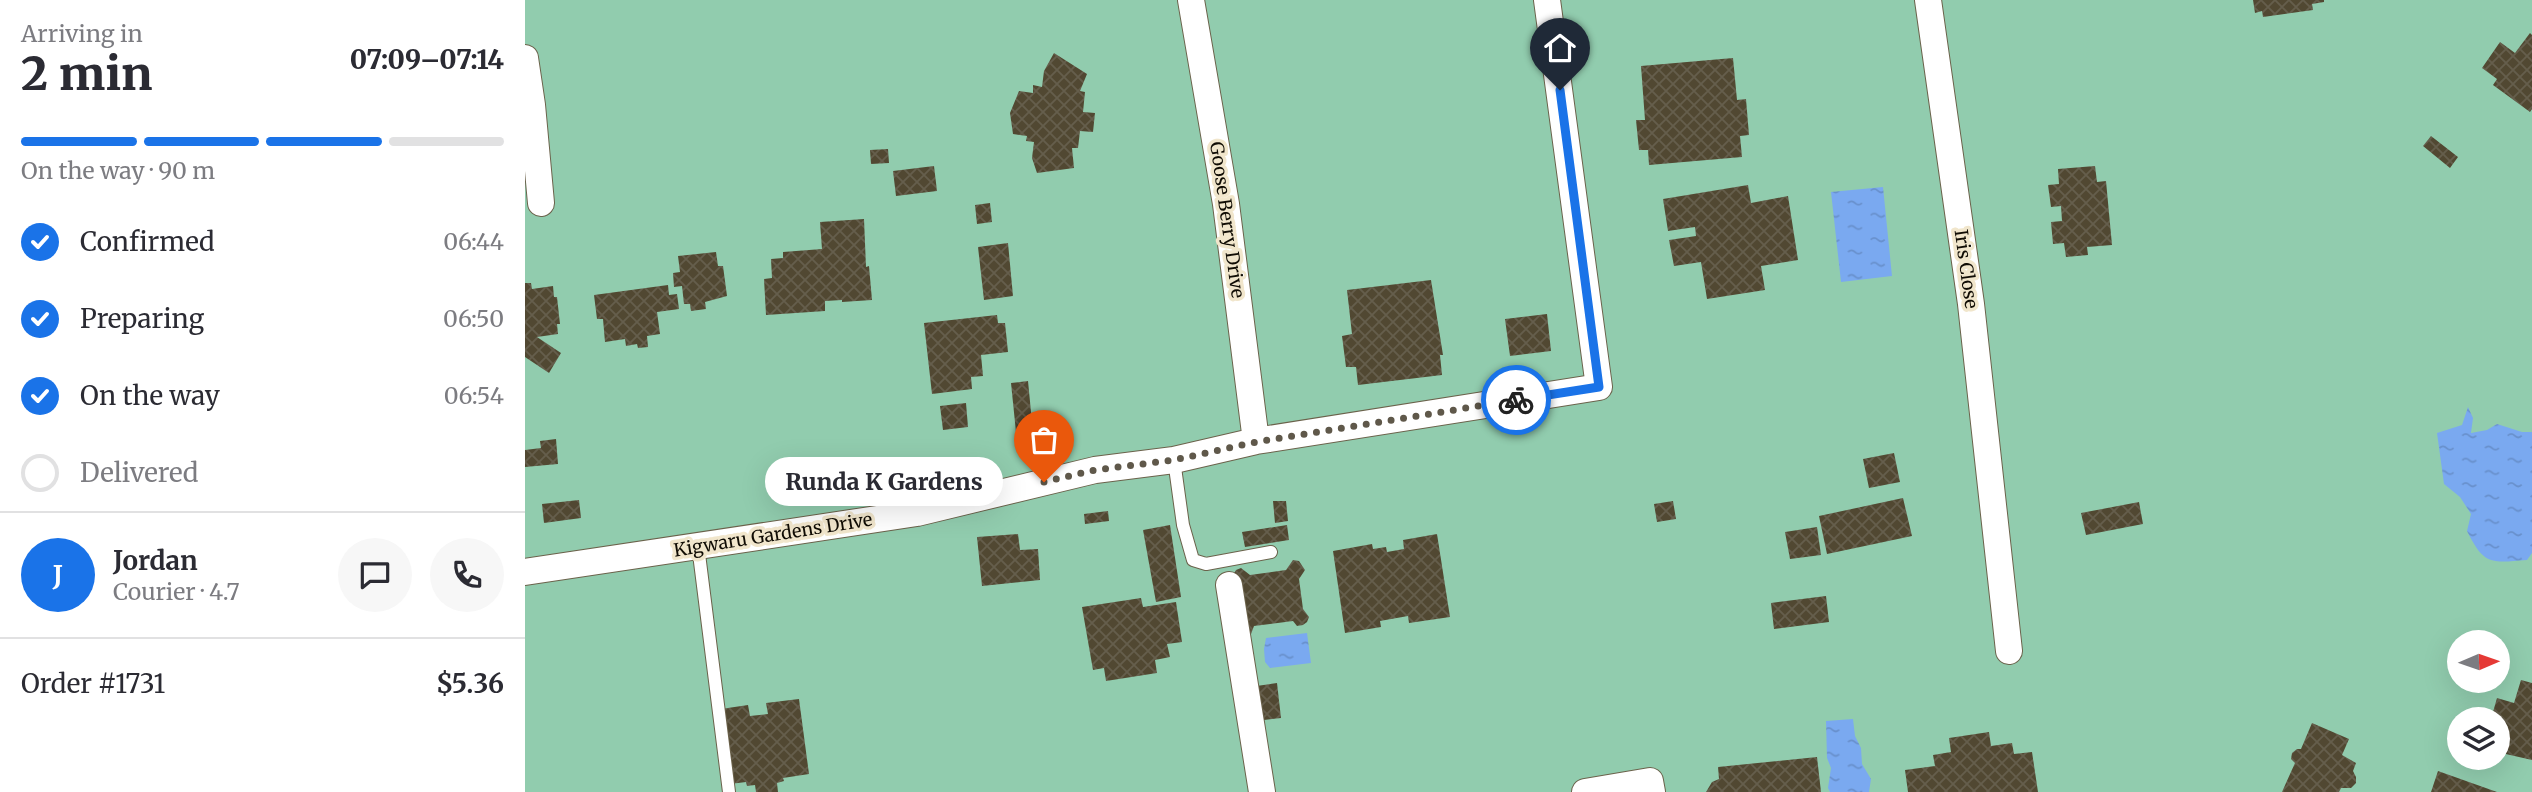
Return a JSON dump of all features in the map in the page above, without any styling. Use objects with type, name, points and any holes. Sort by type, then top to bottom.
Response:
[{"type":"street","name":"Goose Berry Drive","points":[[1191,0],[1226,204],[1256,442]]},
{"type":"street","name":"Kigwaru Gardens Drive","points":[[525,572],[917,513],[1095,470],[1174,460],[1256,442],[1599,387],[1548,0]]},
{"type":"street","name":"Iris Close","points":[[1929,0],[1971,304],[2009,650]]},
{"type":"street","points":[[525,58],[541,202]]},
{"type":"street","points":[[1229,585],[1262,792]]},
{"type":"street","points":[[1585,792],[1651,787]]},
{"type":"lane","points":[[1174,460],[1183,525],[1193,560],[1206,564],[1271,552]]},
{"type":"lane","points":[[698,546],[729,792]]},
{"type":"green space","points":[[525,0],[2532,0],[2532,792],[525,792]]},
{"type":"water","points":[[1883,187],[1892,276],[1841,282],[1831,192]]},
{"type":"water","points":[[2468,407],[2473,418],[2471,433],[2487,430],[2497,424],[2522,432],[2532,432],[2532,553],[2527,560],[2504,562],[2484,556],[2467,531],[2471,514],[2460,497],[2444,484],[2437,433],[2462,425]]},
{"type":"water","points":[[1307,633],[1311,663],[1270,668],[1265,662],[1266,638]]},
{"type":"water","points":[[1853,719],[1855,736],[1861,748],[1862,764],[1871,779],[1869,792],[1830,792],[1828,788],[1831,768],[1827,758],[1826,721]]},
{"type":"building","points":[[2253,0],[2324,2],[2312,4],[2313,10],[2263,17],[2262,11],[2255,13]]},
{"type":"building","points":[[2530,33],[2530,112],[2493,85],[2497,79],[2482,68],[2500,42],[2515,53]]},
{"type":"building","points":[[1054,53],[1087,74],[1080,91],[1085,92],[1083,112],[1095,113],[1093,132],[1080,131],[1078,148],[1072,148],[1074,168],[1037,173],[1032,158],[1034,142],[1026,141],[1027,136],[1013,134],[1010,113],[1019,91],[1033,93],[1033,85],[1042,87],[1044,71]]},
{"type":"building","points":[[1733,58],[1737,100],[1746,99],[1749,135],[1740,136],[1742,157],[1649,165],[1648,150],[1639,150],[1636,120],[1645,120],[1641,66]]},
{"type":"building","points":[[2431,136],[2458,157],[2450,168],[2423,146]]},
{"type":"building","points":[[888,149],[889,163],[871,164],[870,150]]},
{"type":"building","points":[[934,166],[937,191],[896,196],[893,171]]},
{"type":"building","points":[[2095,166],[2097,182],[2106,181],[2112,245],[2087,247],[2088,255],[2066,257],[2064,243],[2053,244],[2051,222],[2062,221],[2061,206],[2051,207],[2048,185],[2059,184],[2058,169]]},
{"type":"building","points":[[1748,185],[1751,203],[1788,196],[1798,260],[1761,266],[1765,290],[1707,299],[1701,262],[1674,266],[1669,240],[1696,236],[1695,227],[1668,231],[1663,199]]},
{"type":"building","points":[[990,203],[992,222],[977,224],[975,205]]},
{"type":"building","points":[[864,219],[866,267],[869,266],[872,300],[825,301],[825,311],[766,315],[764,279],[772,278],[771,259],[783,258],[783,252],[822,249],[820,222]]},
{"type":"building","points":[[1008,243],[1013,296],[984,300],[978,247]]},
{"type":"building","points":[[716,252],[718,266],[723,266],[727,296],[705,302],[706,309],[691,311],[690,304],[684,304],[682,286],[674,287],[673,273],[680,272],[678,256]]},
{"type":"building","points":[[1431,280],[1443,355],[1440,355],[1442,375],[1358,385],[1356,367],[1346,367],[1342,336],[1352,334],[1347,290]]},
{"type":"building","points":[[525,283],[531,283],[532,289],[553,286],[554,297],[557,297],[560,324],[557,324],[558,334],[537,337],[561,353],[549,373],[525,357]]},
{"type":"building","points":[[668,285],[669,295],[677,294],[679,309],[657,312],[660,334],[647,336],[648,347],[638,348],[637,344],[626,346],[625,339],[605,342],[603,319],[597,319],[594,295]]},
{"type":"building","points":[[1547,314],[1551,351],[1510,356],[1505,319]]},
{"type":"building","points":[[997,315],[998,323],[1005,323],[1008,352],[981,355],[983,376],[971,377],[972,389],[932,394],[924,323]]},
{"type":"building","points":[[1028,381],[1032,422],[1049,420],[1052,438],[1017,442],[1011,383]]},
{"type":"building","points":[[966,403],[968,427],[943,430],[940,406]]},
{"type":"building","points":[[556,439],[558,464],[525,467],[525,450],[541,448],[540,441]]},
{"type":"building","points":[[1894,453],[1900,482],[1869,488],[1863,459]]},
{"type":"building","points":[[1903,498],[1912,536],[1827,554],[1819,516]]},
{"type":"building","points":[[579,500],[581,518],[544,523],[542,504]]},
{"type":"building","points":[[1273,501],[1286,501],[1288,521],[1275,523]]},
{"type":"building","points":[[1673,501],[1676,519],[1657,522],[1654,504]]},
{"type":"building","points":[[2139,502],[2143,524],[2086,535],[2081,513]]},
{"type":"building","points":[[1108,511],[1109,521],[1085,524],[1084,514]]},
{"type":"building","points":[[1170,525],[1181,597],[1156,602],[1143,530]]},
{"type":"building","points":[[1287,525],[1289,540],[1245,547],[1242,532]]},
{"type":"building","points":[[1817,527],[1821,555],[1790,559],[1785,532]]},
{"type":"building","points":[[1018,534],[1020,550],[1038,549],[1040,580],[982,586],[977,537]]},
{"type":"building","points":[[1437,534],[1450,617],[1409,623],[1408,616],[1380,621],[1381,627],[1345,633],[1333,551],[1372,544],[1373,549],[1386,547],[1387,552],[1404,549],[1403,540]]},
{"type":"building","points":[[1293,560],[1299,561],[1305,570],[1299,579],[1303,609],[1309,617],[1307,622],[1297,626],[1293,621],[1254,626],[1251,634],[1246,635],[1233,575],[1236,570],[1241,568],[1250,575],[1286,570]]},
{"type":"building","points":[[1826,596],[1829,622],[1774,629],[1771,603]]},
{"type":"building","points":[[1141,598],[1143,607],[1176,602],[1182,642],[1167,644],[1170,657],[1155,660],[1157,673],[1106,681],[1104,668],[1093,670],[1082,607]]},
{"type":"building","points":[[2521,680],[2532,683],[2532,760],[2510,755],[2510,707],[2494,707],[2497,698],[2514,703]]},
{"type":"building","points":[[1277,683],[1281,718],[1248,722],[1243,688]]},
{"type":"building","points":[[799,699],[809,774],[783,778],[784,781],[777,783],[778,792],[756,792],[755,785],[747,786],[746,782],[730,784],[721,709],[748,705],[750,716],[768,714],[766,703]]},
{"type":"building","points":[[2312,723],[2349,739],[2342,755],[2356,763],[2353,771],[2356,783],[2351,788],[2341,788],[2339,792],[2282,792],[2295,763],[2291,759],[2292,753],[2301,749]]},
{"type":"building","points":[[1989,732],[1991,746],[2012,743],[2014,754],[2032,752],[2038,792],[1908,792],[1905,770],[1935,766],[1933,755],[1951,752],[1949,738]]},
{"type":"building","points":[[1817,757],[1821,792],[1706,792],[1712,782],[1719,779],[1718,767]]},
{"type":"building","points":[[2438,771],[2497,792],[2431,792]]},
{"type":"way so far","points":[[1044,482],[1095,470],[1174,460],[1256,442],[1516,400]]},
{"type":"place","name":"Runda K Gardens","points":[[1044,482]]},
{"type":"route","points":[[1516,400],[1599,387],[1560,90]]}]
